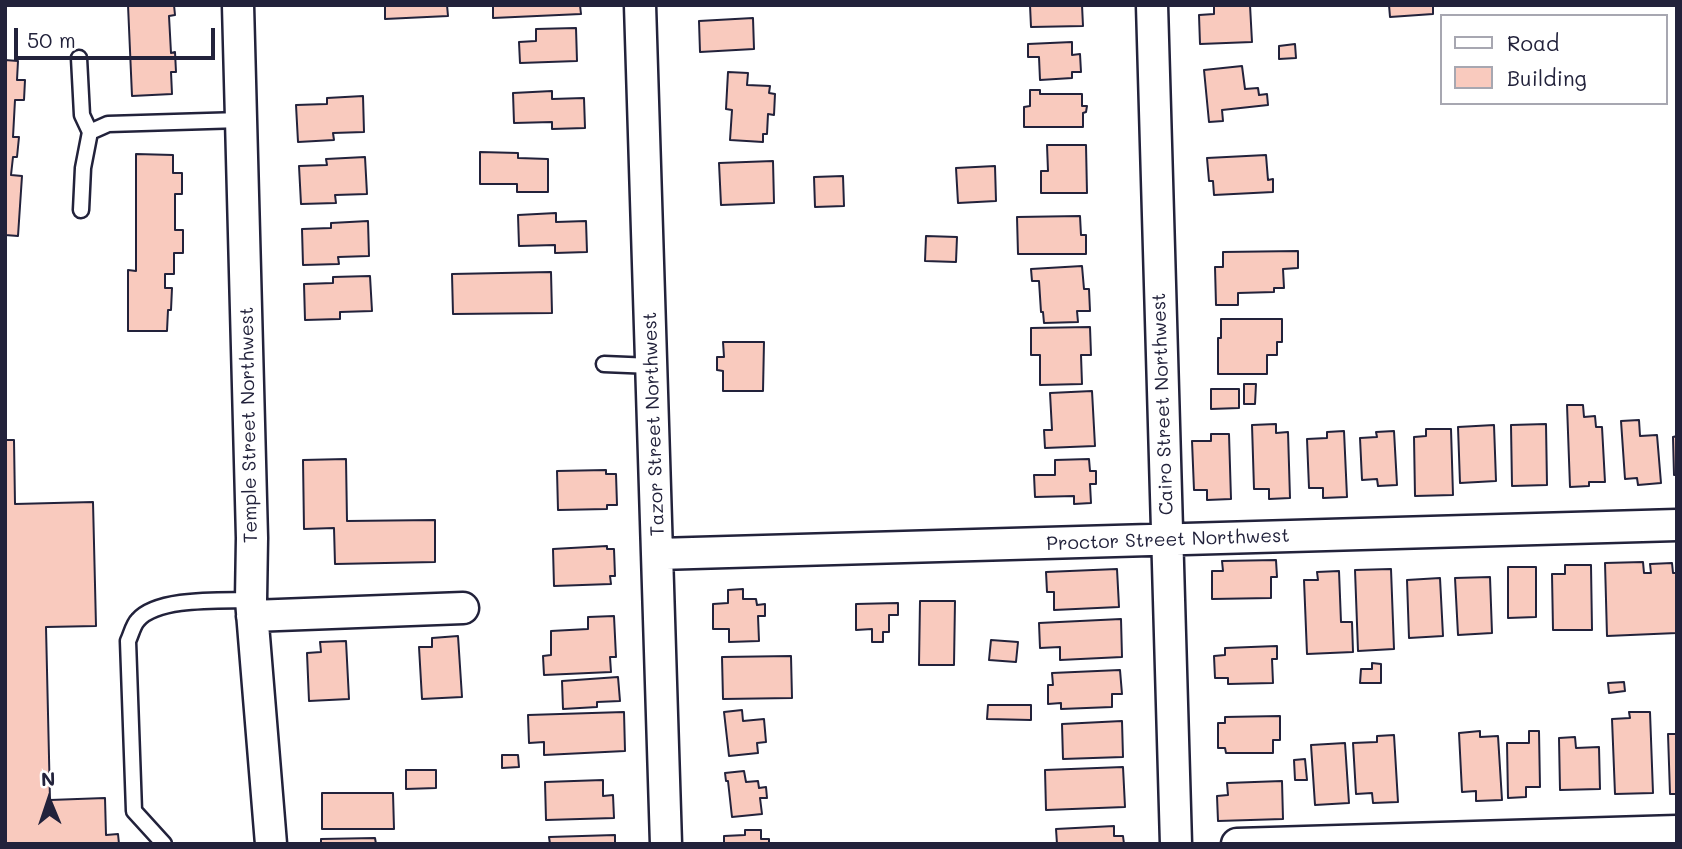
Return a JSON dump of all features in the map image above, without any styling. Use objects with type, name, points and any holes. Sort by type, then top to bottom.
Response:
[{"type":"street","name":"Temple Street Northwest","points":[[238,5],[252,608],[271,844]]},
{"type":"street","name":"Tazor Street Northwest","points":[[640,5],[666,844]]},
{"type":"street","name":"Cairo Street Northwest","points":[[1152,5],[1175,844]]},
{"type":"street","name":"Proctor Street Northwest","points":[[658,554],[1677,525]]},
{"type":"street","points":[[252,608],[463,608]]},
{"type":"street","points":[[1237,844],[1677,831]]},
{"type":"lane","points":[[79,58],[82,115],[90,132],[83,169],[82,210]]},
{"type":"lane","points":[[90,132],[108,124],[241,120]]},
{"type":"lane","points":[[604,364],[652,366]]},
{"type":"lane","points":[[164,844],[134,811],[128,641],[138,620],[160,607],[184,602],[252,608]]},
{"type":"building","points":[[128,5],[174,5],[175,15],[169,16],[171,53],[175,52],[176,72],[171,72],[172,94],[132,96]]},
{"type":"building","points":[[385,5],[447,5],[448,16],[385,19]]},
{"type":"building","points":[[493,5],[580,5],[581,14],[493,18]]},
{"type":"building","points":[[1030,5],[1082,5],[1083,26],[1031,27]]},
{"type":"building","points":[[1214,5],[1250,5],[1252,42],[1200,44],[1199,15],[1214,14]]},
{"type":"building","points":[[1389,5],[1433,5],[1433,14],[1390,17]]},
{"type":"building","points":[[753,18],[754,49],[700,52],[699,21]]},
{"type":"building","points":[[576,28],[577,61],[520,63],[519,42],[536,41],[536,29]]},
{"type":"building","points":[[1072,42],[1072,55],[1080,54],[1081,72],[1072,72],[1072,78],[1040,80],[1039,57],[1028,57],[1028,44]]},
{"type":"building","points":[[1295,44],[1296,58],[1279,59],[1279,46]]},
{"type":"building","points":[[5,60],[18,61],[17,80],[25,80],[24,100],[15,100],[13,137],[19,137],[17,157],[13,157],[11,175],[22,176],[18,236],[5,235]]},
{"type":"building","points":[[1242,66],[1245,89],[1258,88],[1259,95],[1267,94],[1268,105],[1222,110],[1223,121],[1209,122],[1204,70]]},
{"type":"building","points":[[728,72],[748,73],[747,85],[770,86],[769,93],[775,94],[774,115],[768,114],[767,134],[763,134],[763,142],[730,140],[732,110],[726,109]]},
{"type":"building","points":[[1030,90],[1040,90],[1040,94],[1082,94],[1082,106],[1087,106],[1086,112],[1083,113],[1083,127],[1024,127],[1024,107],[1030,106]]},
{"type":"building","points":[[552,91],[552,99],[584,98],[585,128],[552,129],[552,122],[514,123],[513,93]]},
{"type":"building","points":[[363,96],[364,132],[333,133],[334,140],[298,142],[296,105],[327,104],[327,98]]},
{"type":"building","points":[[1047,145],[1086,145],[1087,193],[1041,193],[1041,171],[1048,171]]},
{"type":"building","points":[[480,152],[518,153],[518,158],[548,159],[548,192],[517,192],[517,184],[480,184]]},
{"type":"building","points":[[136,154],[173,155],[173,173],[182,173],[182,194],[175,194],[175,230],[183,230],[183,253],[174,253],[174,274],[165,274],[165,288],[172,288],[167,331],[128,331],[128,270],[136,271]]},
{"type":"building","points":[[1266,155],[1268,180],[1273,179],[1273,192],[1214,195],[1213,181],[1209,181],[1207,158]]},
{"type":"building","points":[[365,157],[367,194],[335,195],[336,203],[301,204],[299,166],[327,165],[326,159]]},
{"type":"building","points":[[773,161],[774,203],[721,205],[719,163]]},
{"type":"building","points":[[995,166],[996,201],[958,203],[956,168]]},
{"type":"building","points":[[843,176],[844,206],[815,207],[814,177]]},
{"type":"building","points":[[556,213],[556,222],[586,221],[587,252],[555,253],[555,245],[519,246],[518,215]]},
{"type":"building","points":[[1080,216],[1081,235],[1086,235],[1086,254],[1018,254],[1017,217]]},
{"type":"building","points":[[368,221],[369,256],[338,257],[339,264],[303,265],[302,229],[331,228],[331,223]]},
{"type":"building","points":[[926,236],[957,237],[956,262],[925,261]]},
{"type":"building","points":[[1298,251],[1298,268],[1283,269],[1284,288],[1274,288],[1274,292],[1238,293],[1238,305],[1216,305],[1215,267],[1223,267],[1223,252]]},
{"type":"building","points":[[1082,266],[1084,289],[1089,289],[1090,311],[1077,311],[1078,322],[1044,323],[1039,281],[1032,281],[1031,269]]},
{"type":"building","points":[[551,272],[552,313],[453,314],[452,274]]},
{"type":"building","points":[[370,276],[372,311],[340,312],[340,319],[305,320],[304,284],[333,283],[333,277]]},
{"type":"building","points":[[1221,319],[1282,319],[1282,342],[1277,342],[1277,355],[1267,355],[1267,374],[1218,374]]},
{"type":"building","points":[[1090,327],[1091,355],[1081,355],[1082,384],[1040,385],[1040,355],[1031,355],[1031,328]]},
{"type":"building","points":[[723,342],[764,342],[763,391],[723,391],[723,371],[717,370],[717,357],[724,357]]},
{"type":"building","points":[[1244,384],[1256,384],[1255,404],[1244,404]]},
{"type":"building","points":[[1211,389],[1239,389],[1239,408],[1211,409]]},
{"type":"building","points":[[1092,391],[1095,446],[1045,448],[1044,430],[1052,430],[1050,393]]},
{"type":"building","points":[[1567,405],[1583,405],[1584,417],[1595,416],[1596,427],[1602,427],[1605,482],[1589,482],[1589,486],[1570,487]]},
{"type":"building","points":[[1639,420],[1640,436],[1657,435],[1661,483],[1638,485],[1637,478],[1625,479],[1621,421]]},
{"type":"building","points":[[1276,424],[1276,433],[1288,432],[1290,498],[1269,499],[1269,489],[1254,489],[1252,425]]},
{"type":"building","points":[[1546,424],[1547,485],[1512,486],[1511,425]]},
{"type":"building","points":[[1494,425],[1496,481],[1460,483],[1458,427]]},
{"type":"building","points":[[1426,429],[1451,429],[1453,495],[1415,496],[1414,437],[1426,436]]},
{"type":"building","points":[[1344,431],[1347,497],[1323,498],[1323,488],[1309,488],[1307,439],[1327,438],[1327,432]]},
{"type":"building","points":[[1394,431],[1397,485],[1378,486],[1377,479],[1362,480],[1360,438],[1377,437],[1376,432]]},
{"type":"building","points":[[1211,434],[1229,434],[1231,499],[1207,500],[1207,490],[1194,490],[1192,441],[1211,441]]},
{"type":"building","points":[[1677,436],[1677,475],[1674,475],[1673,437]]},
{"type":"building","points":[[5,440],[14,440],[15,504],[93,502],[96,626],[46,627],[50,800],[105,798],[106,835],[118,834],[119,844],[5,844]]},
{"type":"building","points":[[346,459],[347,521],[435,520],[435,562],[335,564],[334,528],[304,529],[303,460]]},
{"type":"building","points":[[1089,459],[1090,471],[1096,471],[1096,484],[1090,484],[1091,503],[1074,504],[1074,496],[1035,497],[1034,475],[1055,475],[1055,460]]},
{"type":"building","points":[[606,470],[606,474],[616,474],[617,505],[607,505],[607,509],[558,510],[557,471]]},
{"type":"building","points":[[607,546],[607,549],[614,549],[615,576],[610,576],[611,584],[554,586],[553,549]]},
{"type":"building","points":[[1276,560],[1277,577],[1271,577],[1271,598],[1212,599],[1212,571],[1223,571],[1222,561]]},
{"type":"building","points":[[1643,562],[1644,573],[1651,573],[1650,564],[1672,563],[1673,573],[1677,573],[1677,633],[1607,636],[1605,563]]},
{"type":"building","points":[[1565,565],[1591,565],[1592,630],[1553,630],[1552,574],[1565,574]]},
{"type":"building","points":[[1508,567],[1536,567],[1536,617],[1508,618]]},
{"type":"building","points":[[1117,569],[1119,607],[1054,610],[1054,592],[1047,592],[1046,572]]},
{"type":"building","points":[[1391,569],[1394,649],[1358,651],[1355,570]]},
{"type":"building","points":[[1339,571],[1341,622],[1352,622],[1353,652],[1307,654],[1304,580],[1318,580],[1317,572]]},
{"type":"building","points":[[1490,577],[1492,633],[1458,635],[1455,578]]},
{"type":"building","points":[[1440,578],[1443,636],[1409,638],[1407,580]]},
{"type":"building","points":[[743,589],[743,599],[756,599],[757,605],[765,604],[765,616],[758,616],[759,641],[729,642],[729,629],[713,629],[713,604],[728,603],[728,590]]},
{"type":"building","points":[[920,601],[955,601],[954,665],[919,665]]},
{"type":"building","points":[[898,603],[898,615],[889,615],[889,632],[883,632],[883,642],[872,642],[872,629],[856,630],[856,604]]},
{"type":"building","points":[[614,616],[616,657],[610,657],[611,672],[544,675],[543,656],[551,655],[551,631],[588,629],[588,617]]},
{"type":"building","points":[[1121,619],[1122,657],[1060,660],[1060,647],[1040,648],[1039,623]]},
{"type":"building","points":[[458,636],[462,697],[422,699],[419,647],[432,647],[432,638]]},
{"type":"building","points":[[991,640],[1018,642],[1016,662],[989,660]]},
{"type":"building","points":[[346,641],[349,699],[309,701],[307,653],[321,652],[320,642]]},
{"type":"building","points":[[1277,646],[1277,659],[1272,659],[1273,683],[1228,684],[1228,678],[1215,678],[1214,656],[1225,655],[1225,648]]},
{"type":"building","points":[[791,656],[792,698],[723,699],[722,657]]},
{"type":"building","points":[[1372,663],[1381,664],[1381,683],[1360,683],[1361,669],[1372,669]]},
{"type":"building","points":[[1120,670],[1122,694],[1112,694],[1112,707],[1061,709],[1061,703],[1048,704],[1048,685],[1053,685],[1052,673]]},
{"type":"building","points":[[618,677],[620,701],[597,702],[597,707],[563,709],[562,681]]},
{"type":"building","points":[[1624,682],[1625,691],[1609,693],[1608,683]]},
{"type":"building","points":[[988,705],[1031,705],[1031,720],[987,719]]},
{"type":"building","points":[[742,710],[743,721],[764,719],[766,742],[757,743],[758,753],[729,756],[724,712]]},
{"type":"building","points":[[624,712],[625,751],[544,755],[544,742],[529,743],[528,715]]},
{"type":"building","points":[[1629,712],[1650,712],[1653,793],[1615,794],[1612,719],[1630,718]]},
{"type":"building","points":[[1280,716],[1280,740],[1273,740],[1273,753],[1226,753],[1225,748],[1218,748],[1218,723],[1225,723],[1225,717]]},
{"type":"building","points":[[1676,720],[1677,794],[1670,794],[1668,734],[1676,734]]},
{"type":"building","points":[[1122,721],[1123,757],[1063,759],[1062,724]]},
{"type":"building","points":[[1480,731],[1480,737],[1498,736],[1502,800],[1476,801],[1476,791],[1462,792],[1459,733]]},
{"type":"building","points":[[1529,731],[1539,731],[1540,787],[1526,787],[1526,797],[1508,798],[1507,743],[1529,743]]},
{"type":"building","points":[[1394,735],[1398,802],[1373,803],[1372,793],[1356,794],[1353,743],[1377,742],[1377,736]]},
{"type":"building","points":[[1575,737],[1576,748],[1599,747],[1600,789],[1560,790],[1559,738]]},
{"type":"building","points":[[1345,743],[1349,803],[1315,805],[1311,745]]},
{"type":"building","points":[[502,755],[518,755],[519,767],[502,768]]},
{"type":"building","points":[[1305,759],[1307,780],[1295,780],[1294,760]]},
{"type":"building","points":[[1123,767],[1125,807],[1046,810],[1045,770]]},
{"type":"building","points":[[406,770],[436,770],[436,788],[406,789]]},
{"type":"building","points":[[744,771],[746,782],[758,781],[759,788],[766,787],[767,798],[760,798],[762,814],[732,817],[725,773]]},
{"type":"building","points":[[603,780],[603,796],[613,795],[614,818],[546,820],[545,782]]},
{"type":"building","points":[[1282,781],[1283,819],[1218,821],[1217,796],[1228,795],[1227,783]]},
{"type":"building","points":[[322,793],[393,793],[394,829],[322,829]]},
{"type":"building","points":[[1114,826],[1114,836],[1123,836],[1124,844],[1057,844],[1056,829]]},
{"type":"building","points":[[745,830],[761,830],[761,839],[769,839],[769,844],[724,844],[724,836],[745,835]]},
{"type":"building","points":[[615,835],[615,844],[550,844],[549,837]]},
{"type":"building","points":[[375,838],[376,844],[321,844],[321,839]]}]
